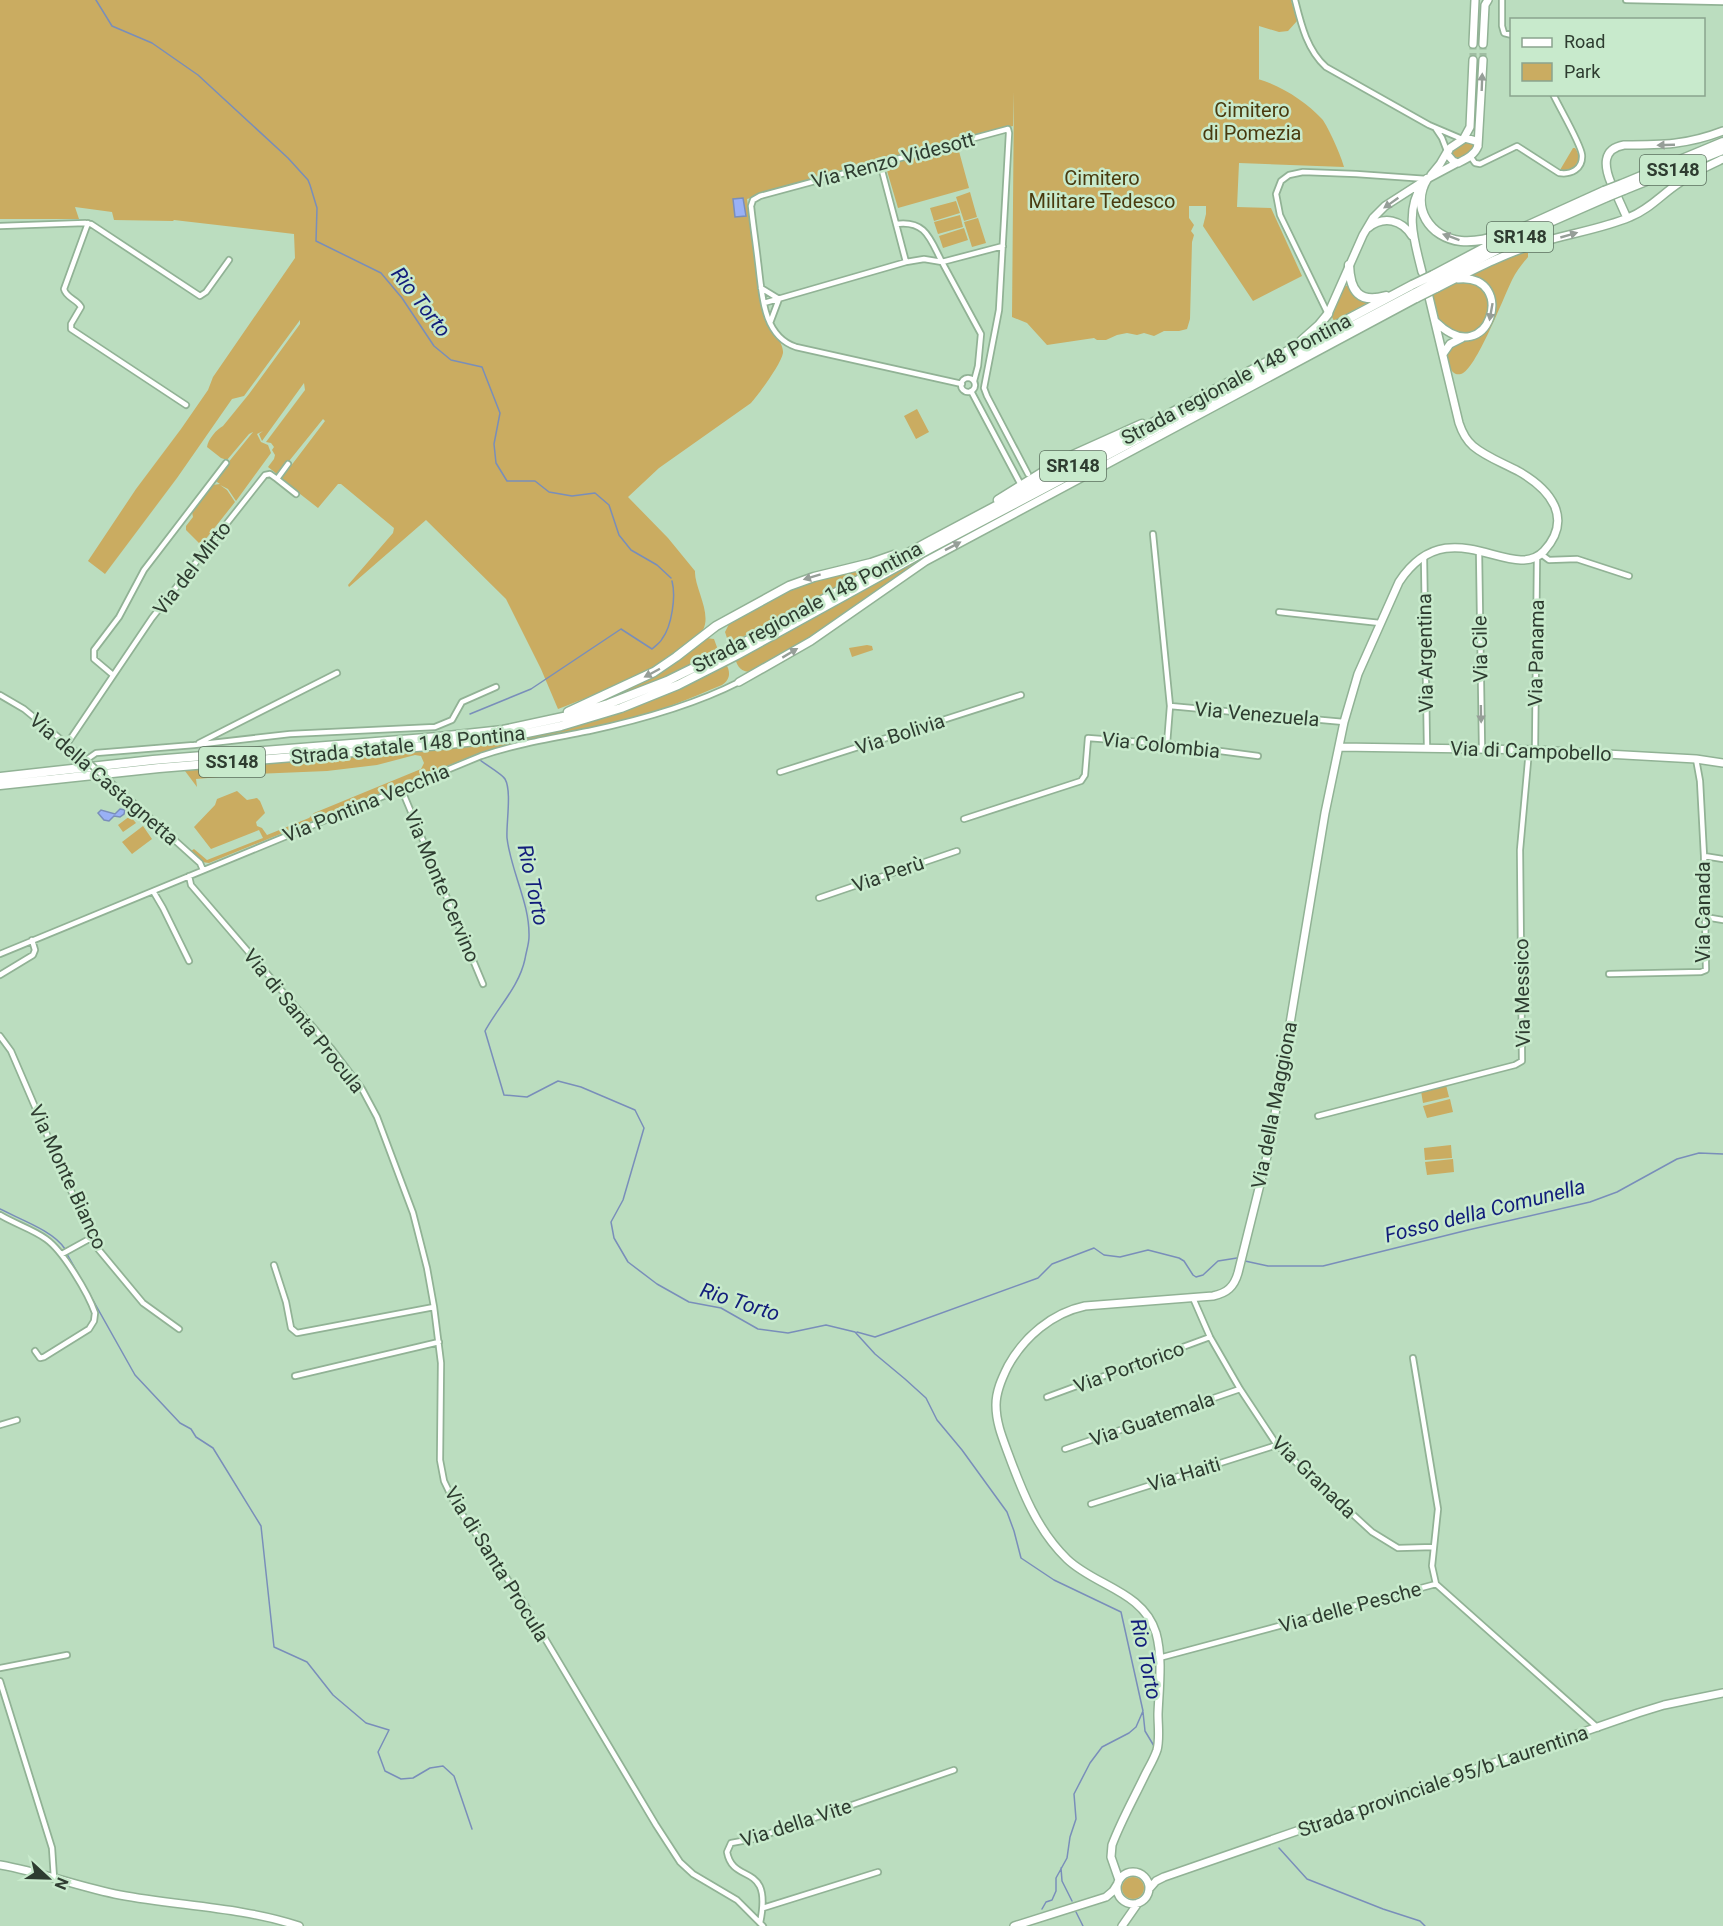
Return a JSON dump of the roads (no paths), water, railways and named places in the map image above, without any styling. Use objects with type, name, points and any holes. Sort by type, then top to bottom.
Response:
[{"type":"highway","name":"Strada regionale 148 Pontina","points":[[1435,282],[1546,216],[1623,187],[1723,142]]},
{"type":"highway","name":"SS148","points":[[1623,187],[1723,150]]},
{"type":"highway","points":[[1427,179],[1422,187],[1420,200],[1423,216],[1434,229],[1457,240],[1485,240],[1546,216]]},
{"type":"highway","name":"Strada regionale 148 Pontina","points":[[736,651],[928,542],[1284,354],[1435,282],[1606,194]]},
{"type":"highway","points":[[1349,265],[1351,283],[1355,291],[1362,296],[1379,298],[1412,292]]},
{"type":"highway","name":"Strada regionale 148 Pontina","points":[[631,700],[667,681],[736,651],[1412,292]]},
{"type":"highway","points":[[1344,330],[1392,312]]},
{"type":"highway","points":[[1284,354],[1312,332],[1328,314]]},
{"type":"highway","points":[[971,520],[1021,485],[1030,476],[1121,433],[1166,416]]},
{"type":"highway","points":[[549,721],[654,672],[716,626],[789,586],[817,576],[878,561],[928,542]]},
{"type":"highway","name":"Strada statale 148 Pontina","points":[[0,785],[480,736],[631,700]]},
{"type":"highway","name":"Strada statale 148 Pontina","points":[[480,736],[503,738],[561,726],[631,700]]},
{"type":"highway","name":"Strada statale 148 Pontina","points":[[0,777],[153,760],[465,738]]},
{"type":"street","points":[[1294,0],[1305,36],[1313,52],[1333,72],[1429,125],[1463,139],[1476,141],[1478,147]]},
{"type":"street","points":[[1502,0],[1502,28],[1504,33],[1510,34]]},
{"type":"street","points":[[1626,0],[1723,2]]},
{"type":"street","points":[[1475,1],[1480,7],[1487,2]]},
{"type":"street","points":[[1473,44],[1475,1]]},
{"type":"street","points":[[1483,44],[1487,2]]},
{"type":"street","points":[[1328,314],[1371,219],[1427,179],[1476,153],[1482,61],[1473,61],[1469,128],[1463,139],[1452,146],[1440,164],[1427,179],[1418,190],[1413,205],[1413,239],[1422,272]]},
{"type":"street","points":[[1470,156],[1475,163],[1480,164],[1517,146],[1558,172],[1567,174],[1576,170],[1581,162],[1581,151],[1553,96]]},
{"type":"street","points":[[1471,104],[1480,104]]},
{"type":"street","points":[[1429,125],[1440,133],[1450,158],[1457,163]]},
{"type":"street","name":"Via Renzo Videsott","points":[[962,384],[794,346],[782,339],[770,323],[764,303],[751,206],[753,200],[760,196],[1008,129],[998,314],[984,388],[1030,476]]},
{"type":"street","points":[[1611,183],[1606,169],[1606,160],[1616,147],[1681,144],[1723,131]]},
{"type":"street","points":[[1456,279],[1488,263],[1536,244],[1627,218],[1651,206],[1684,179],[1723,159]]},
{"type":"street","points":[[880,163],[906,262]]},
{"type":"street","points":[[1328,314],[1280,214],[1276,197],[1280,183],[1289,175],[1303,172],[1427,179]]},
{"type":"street","points":[[1411,178],[1414,182],[1413,188]]},
{"type":"street","points":[[1618,198],[1627,218]]},
{"type":"street","points":[[1363,235],[1375,223],[1390,220],[1405,227],[1413,239]]},
{"type":"street","points":[[88,223],[64,289],[66,294],[81,307],[71,324],[71,329],[186,405]]},
{"type":"street","points":[[0,226],[88,223],[199,295],[206,293],[229,260]]},
{"type":"street","points":[[896,224],[912,224],[922,229],[981,336],[975,388],[971,391]]},
{"type":"street","points":[[764,303],[906,262],[924,259],[942,262],[1003,246]]},
{"type":"street","points":[[1435,282],[1467,279],[1481,284],[1489,293],[1492,302],[1492,315],[1486,326],[1479,333],[1450,344],[1443,354]]},
{"type":"street","points":[[761,288],[779,299]]},
{"type":"street","name":"Via Pontina Vecchia","points":[[0,954],[496,751],[642,719],[685,705],[739,682],[811,641],[933,556],[1392,312],[1412,292]]},
{"type":"street","points":[[1429,297],[1459,423],[1467,440],[1478,450],[1531,480],[1556,507],[1558,526],[1551,542],[1539,555],[1549,561],[1577,559],[1629,576]]},
{"type":"street","points":[[770,323],[779,299]]},
{"type":"street","points":[[1435,321],[1449,333],[1465,338]]},
{"type":"street","name":"Via Renzo Videsott","points":[[962,384],[966,378],[974,381]]},
{"type":"street","name":"Via Renzo Videsott","points":[[962,384],[964,390],[971,391],[1021,485]]},
{"type":"street","name":"Via del Mirto","points":[[113,675],[94,659],[95,648],[118,617],[148,563],[226,463]]},
{"type":"street","points":[[288,464],[278,479],[296,494]]},
{"type":"street","points":[[1011,466],[1030,476]]},
{"type":"street","name":"Via del Mirto","points":[[67,744],[162,605],[265,475],[270,474],[278,479]]},
{"type":"street","name":"Via Venezuela","points":[[1154,534],[1170,706],[1167,744]]},
{"type":"street","name":"Via della Maggiona","points":[[1119,1882],[1111,1853],[1113,1843],[1157,1750],[1159,1658],[1155,1630],[1142,1609],[1127,1596],[1067,1559],[1033,1514],[999,1428],[996,1413],[997,1397],[1003,1376],[1021,1348],[1043,1326],[1065,1312],[1085,1306],[1213,1296],[1226,1292],[1233,1285],[1268,1153],[1324,824],[1344,722],[1356,678],[1402,578],[1413,565],[1439,550],[1450,547],[1479,550],[1522,561],[1539,555]]},
{"type":"street","name":"Via Cile","points":[[1479,550],[1482,748]]},
{"type":"street","name":"Via Panama","points":[[1532,750],[1539,555]]},
{"type":"street","name":"Via Argentina","points":[[1424,558],[1427,748]]},
{"type":"street","points":[[1279,612],[1380,622]]},
{"type":"street","points":[[194,745],[337,673]]},
{"type":"street","points":[[87,761],[96,753],[290,734],[435,727],[452,720],[462,702],[496,687]]},
{"type":"street","name":"Via della Castagnetta","points":[[0,695],[24,709],[87,761],[193,857],[204,870]]},
{"type":"street","name":"Via Bolivia","points":[[780,772],[1021,695]]},
{"type":"street","name":"Via Venezuela","points":[[1170,706],[1344,722]]},
{"type":"street","name":"Via Colombia","points":[[964,819],[1081,781],[1085,775],[1088,738],[1167,744],[1258,756]]},
{"type":"street","name":"Via di Campobello","points":[[1339,747],[1532,750],[1696,759],[1723,763]]},
{"type":"street","name":"Via Messico","points":[[1318,1116],[1521,1062],[1523,1056],[1520,850],[1532,750]]},
{"type":"street","name":"Via Canada","points":[[1609,974],[1704,971],[1706,969],[1704,856],[1700,781],[1696,759]]},
{"type":"street","name":"Via Monte Cervino","points":[[401,788],[483,984]]},
{"type":"street","name":"Via Perù","points":[[819,898],[957,851]]},
{"type":"street","points":[[1704,856],[1723,859]]},
{"type":"street","name":"Via di Santa Procula","points":[[189,876],[191,885],[331,1048],[371,1104],[390,1146],[424,1252],[434,1307],[441,1381],[440,1460],[443,1477],[455,1504],[511,1582],[680,1862],[690,1872],[739,1901],[762,1924]]},
{"type":"street","points":[[153,891],[189,961]]},
{"type":"street","points":[[1705,917],[1723,920]]},
{"type":"street","points":[[0,975],[33,955],[35,950],[32,940]]},
{"type":"street","name":"Via Monte Bianco","points":[[0,1036],[11,1051],[97,1248],[143,1303],[179,1329]]},
{"type":"street","points":[[0,1215],[42,1236],[54,1245],[62,1254],[93,1308],[94,1320],[89,1329],[44,1358],[39,1357],[35,1351]]},
{"type":"street","points":[[62,1254],[91,1238]]},
{"type":"street","points":[[274,1265],[286,1302],[291,1329],[297,1334],[434,1307]]},
{"type":"street","name":"Via Granada","points":[[1193,1298],[1210,1337],[1240,1389],[1277,1445],[1372,1532],[1398,1548],[1434,1547]]},
{"type":"street","name":"Via Portorico","points":[[1047,1397],[1210,1337]]},
{"type":"street","points":[[295,1376],[439,1342]]},
{"type":"street","points":[[1413,1358],[1437,1502],[1438,1516],[1432,1570],[1436,1584]]},
{"type":"street","name":"Via Guatemala","points":[[1065,1449],[1240,1389]]},
{"type":"street","points":[[0,1425],[17,1420]]},
{"type":"street","name":"Via Haiti","points":[[1091,1504],[1277,1445]]},
{"type":"street","name":"Via delle Pesche","points":[[1159,1658],[1436,1584],[1598,1728]]},
{"type":"street","points":[[0,1668],[67,1655]]},
{"type":"street","points":[[0,1681],[52,1845],[54,1878]]},
{"type":"street","name":"Strada provinciale 95/b Laurentina","points":[[1122,1926],[1138,1903],[1147,1896],[1149,1889],[1156,1881],[1164,1877],[1650,1709],[1723,1693]]},
{"type":"street","name":"Via della Vite","points":[[762,1924],[763,1895],[759,1883],[735,1867],[729,1860],[727,1850],[731,1843],[751,1839],[954,1770]]},
{"type":"street","points":[[1113,1864],[1131,1872]]},
{"type":"street","points":[[0,1865],[120,1895],[253,1913],[299,1926]]},
{"type":"street","points":[[763,1908],[878,1872]]},
{"type":"street","points":[[1020,1925],[1106,1897],[1124,1875],[1131,1872]]},
{"type":"street","name":"Strada provinciale 95/b Laurentina","points":[[1131,1872],[1138,1872],[1144,1876],[1164,1877]]},
{"type":"street","points":[[1144,1876],[1149,1889]]},
{"type":"street","points":[[1119,1882],[1118,1891],[1124,1900],[1129,1917]]},
{"type":"street","points":[[1106,1897],[1138,1903]]},
{"type":"water","points":[[743,198],[746,216],[735,217],[733,199]]},
{"type":"water","points":[[120,809],[125,810],[124,814],[120,817],[114,816],[109,821],[104,820],[98,813],[101,810],[115,814]]},
{"type":"waterway","name":"Rio Torto","points":[[96,0],[112,26],[152,43],[198,75],[288,158],[310,185],[317,208],[316,241],[381,273],[402,298],[434,346],[451,360],[482,367],[500,413],[494,444],[496,463],[507,481],[535,481],[549,492],[572,496],[595,493],[609,505],[619,535],[631,550],[657,565],[671,578]]},
{"type":"waterway","name":"Rio Torto","points":[[470,714],[531,689],[621,629],[652,649],[661,640],[671,619],[674,595],[672,581]]},
{"type":"waterway","name":"Rio Torto","points":[[480,760],[503,777],[507,784],[509,851],[529,924],[529,942],[518,979],[485,1031],[504,1095],[527,1097],[558,1081],[581,1087],[635,1110],[644,1128],[623,1200],[611,1222],[614,1238],[628,1262],[657,1284],[689,1302],[721,1308],[758,1329],[788,1333],[826,1325],[855,1332],[875,1354],[926,1398],[937,1420],[1007,1512],[1021,1558],[1054,1580],[1121,1612],[1143,1711],[1136,1727],[1102,1747],[1090,1763],[1074,1794],[1076,1819],[1067,1858],[1056,1878],[1056,1891],[1052,1900],[1046,1902],[1042,1909]]},
{"type":"waterway","name":"Fosso della Comunella","points":[[1245,1261],[1268,1266],[1323,1266],[1590,1202],[1617,1192],[1677,1159],[1699,1153],[1723,1154]]},
{"type":"waterway","points":[[0,1209],[45,1231],[65,1249]]},
{"type":"waterway","name":"Fosso della Comunella","points":[[857,1332],[875,1337],[892,1331],[1038,1278],[1052,1264],[1094,1248],[1104,1255],[1120,1257],[1148,1250],[1179,1258],[1196,1277],[1203,1275],[1218,1261],[1237,1258]]},
{"type":"waterway","points":[[67,1254],[135,1375],[180,1423],[191,1429],[196,1437],[213,1448],[261,1526],[274,1647],[307,1662],[333,1695],[366,1723],[389,1730],[378,1752],[385,1771],[401,1779],[413,1778],[430,1768],[443,1766],[454,1776],[472,1829]]},
{"type":"waterway","points":[[1143,1712],[1145,1731],[1154,1746]]},
{"type":"waterway","points":[[1279,1848],[1307,1879],[1420,1921],[1425,1926]]},
{"type":"waterway","points":[[1061,1868],[1062,1881],[1072,1901]]},
{"type":"waterway","points":[[1076,1912],[1083,1926]]},
{"type":"tunnel","points":[[1473,44],[1473,60]]},
{"type":"tunnel","points":[[1483,44],[1483,60]]},
{"type":"park label","name":"Cimitero di Pomezia","points":[[1252,122]]},
{"type":"park label","name":"Cimitero Militare Tedesco","points":[[1102,190]]}]
